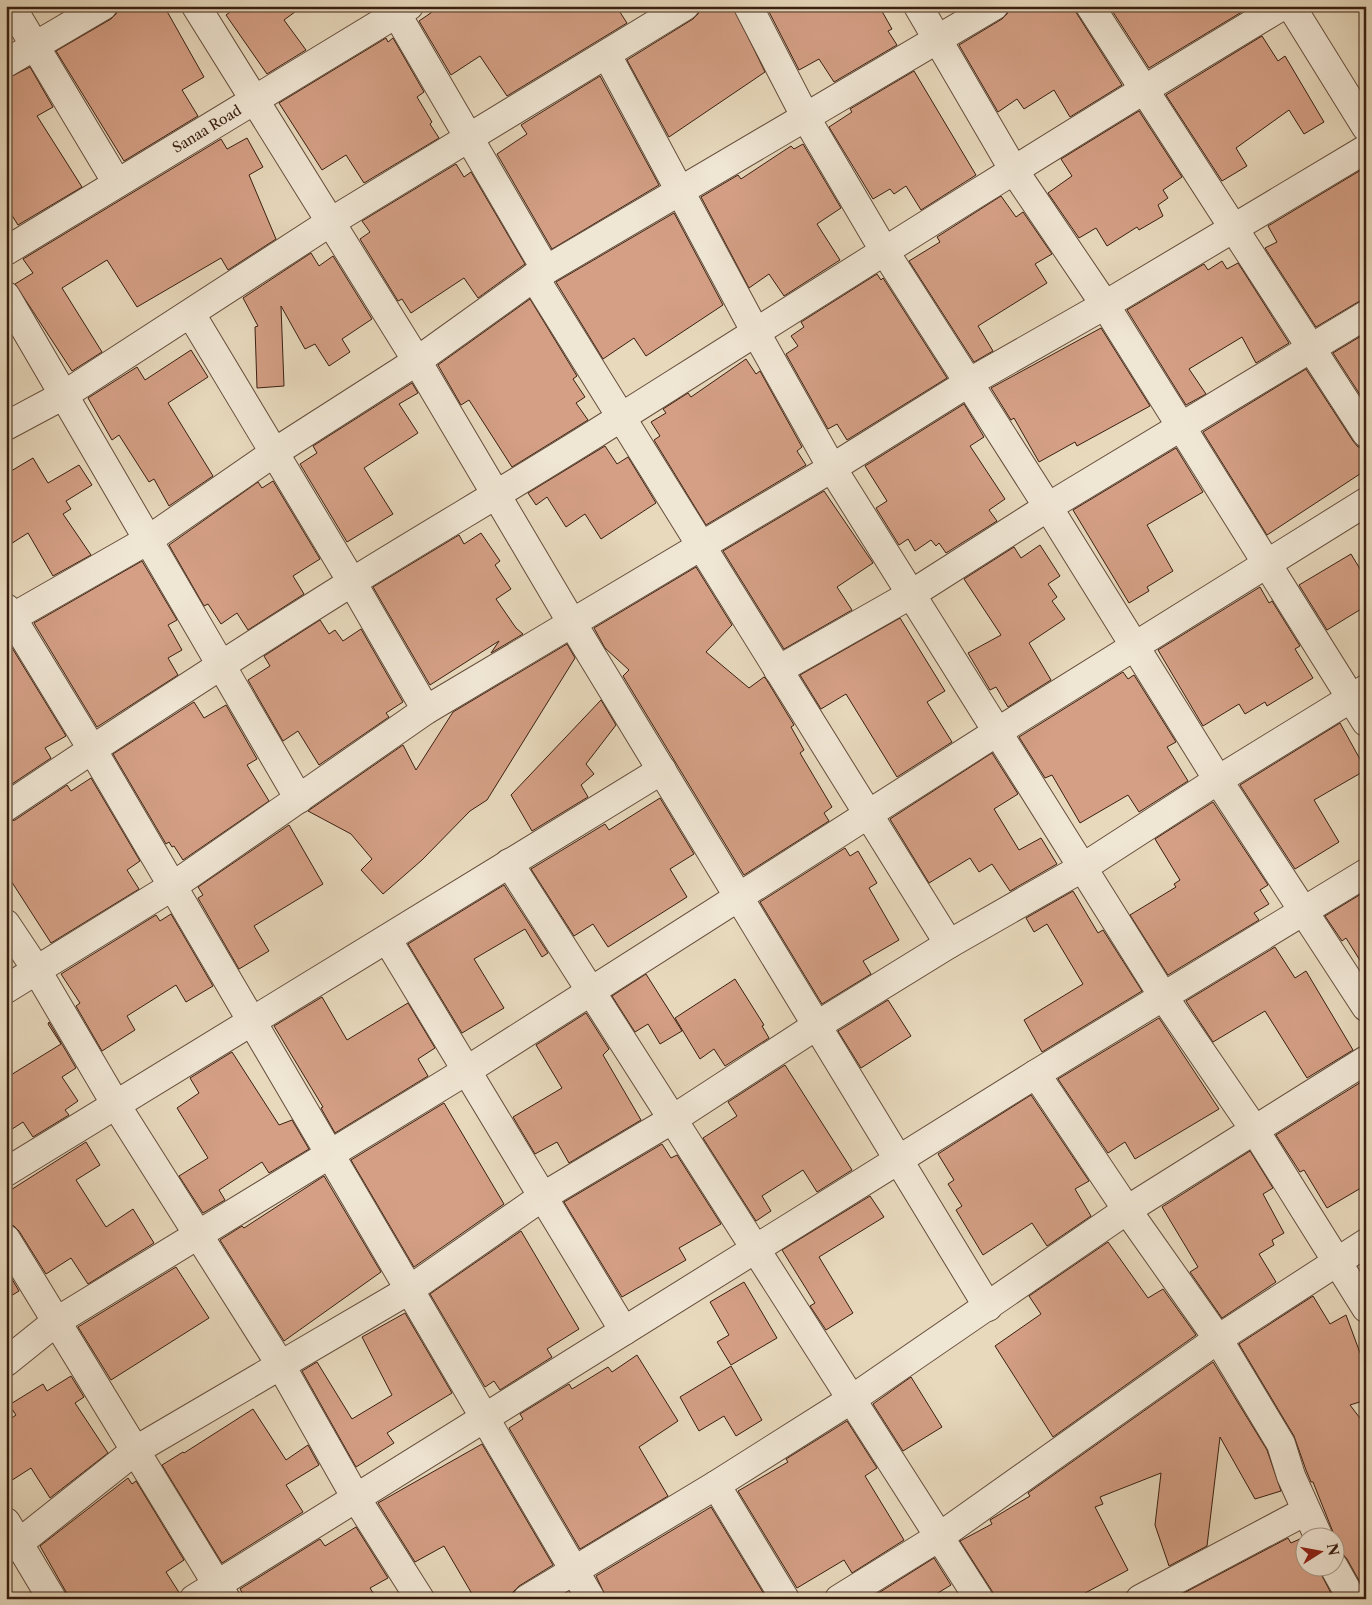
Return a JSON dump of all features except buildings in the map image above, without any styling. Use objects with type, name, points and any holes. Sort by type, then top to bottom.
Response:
[{"type":"street","points":[[11,6],[117,183]]},
{"type":"street","points":[[6,63],[103,6]]},
{"type":"street","points":[[196,6],[416,361],[572,623],[988,1307]]},
{"type":"street","points":[[6,426],[64,395],[330,223],[684,6]]},
{"type":"street","points":[[748,6],[806,118],[885,252],[1048,507],[1218,780],[1366,1008]]},
{"type":"street","points":[[918,6],[1013,169],[1104,305],[1267,564],[1358,694],[1366,722]]},
{"type":"street","points":[[590,1599],[92,749],[8,616],[148,540],[275,452],[416,361],[540,274],[994,6]]},
{"type":"street","points":[[1090,6],[1366,433]]},
{"type":"street","points":[[6,807],[221,665],[352,582],[496,496],[621,418],[755,331],[885,252],[1013,169],[1282,6]]},
{"type":"street","points":[[1291,6],[1366,127]]},
{"type":"street","points":[[399,9],[540,274],[621,418],[949,944]]},
{"type":"street","name":"Sanaa Road","points":[[6,252],[255,101],[399,9]]},
{"type":"street","points":[[607,54],[755,331],[832,468],[1163,996],[1254,1130],[1366,1308]]},
{"type":"street","points":[[6,989],[173,886],[426,710],[832,468],[968,383],[1366,150]]},
{"type":"street","points":[[6,296],[299,799]]},
{"type":"street","points":[[191,314],[275,452],[426,710]]},
{"type":"street","points":[[778,670],[910,595],[1048,507],[1366,316]]},
{"type":"street","points":[[6,1362],[56,1321],[466,1071],[869,816],[997,732],[1366,502]]},
{"type":"street","points":[[52,1599],[10,1538],[136,1450],[409,1290],[542,1197],[673,1120],[816,1026],[949,944],[1082,868],[1218,780],[1358,694]]},
{"type":"street","points":[[6,1172],[662,770]]},
{"type":"street","points":[[509,863],[754,1250],[852,1399],[979,1599]]},
{"type":"street","points":[[194,1599],[221,1592],[356,1498],[1036,1074],[1366,873]]},
{"type":"street","points":[[6,924],[36,969],[116,1105],[280,1364],[356,1498],[420,1599]]},
{"type":"street","points":[[388,939],[624,1331]]},
{"type":"street","points":[[527,1599],[716,1485],[852,1399],[1127,1210],[1366,1060]]},
{"type":"street","points":[[1036,1074],[1127,1210],[1218,1339],[1281,1444],[1314,1528]]},
{"type":"street","points":[[6,1239],[221,1592]]},
{"type":"street","points":[[839,1599],[939,1537],[1218,1339],[1366,1243]]},
{"type":"street","points":[[716,1485],[785,1599]]},
{"type":"street","points":[[1143,1598],[1306,1511]]},
{"type":"street","points":[[1340,1578],[1352,1599]]}]
